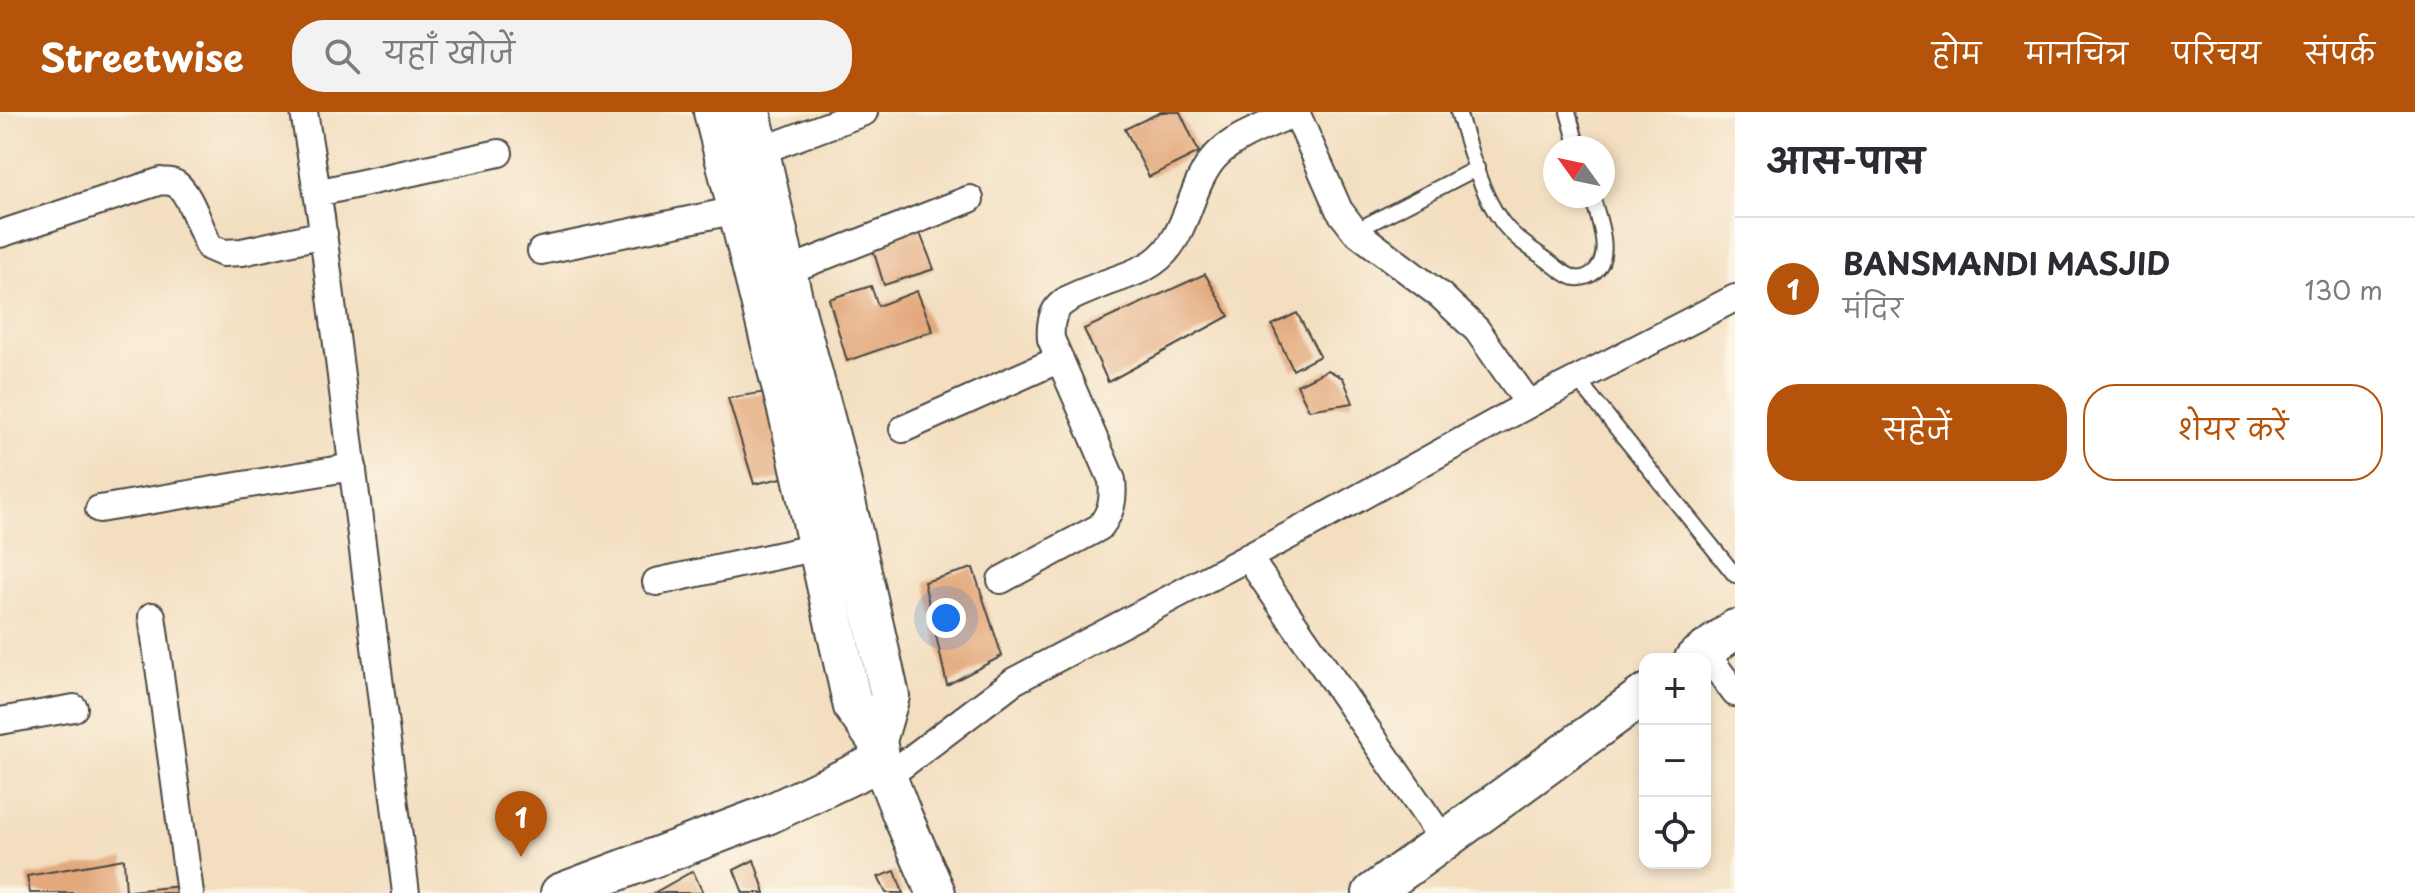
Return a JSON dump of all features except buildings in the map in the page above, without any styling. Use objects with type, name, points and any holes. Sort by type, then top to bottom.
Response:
[{"type":"street","points":[[304,112],[324,234],[406,893]]},
{"type":"street","points":[[740,131],[864,112]]},
{"type":"street","points":[[1001,580],[1100,527],[1109,515],[1114,499],[1112,480],[1051,339],[1050,322],[1058,306],[1153,263],[1172,245],[1199,180],[1215,157],[1230,144],[1296,112],[1339,210],[1355,231],[1441,296],[1477,330],[1529,404]]},
{"type":"street","points":[[740,131],[737,210],[771,277],[838,466],[890,696],[882,760]]},
{"type":"street","points":[[740,131],[771,277],[818,547],[853,707],[882,760],[936,893]]},
{"type":"street","points":[[317,193],[499,153]]},
{"type":"street","points":[[0,234],[161,181],[176,183],[187,193],[209,247],[223,253],[242,252],[324,234]]},
{"type":"street","points":[[771,277],[970,199]]},
{"type":"street","points":[[541,251],[737,210]]},
{"type":"street","points":[[560,893],[767,815],[882,760],[1014,681],[1529,404],[1735,298]]},
{"type":"street","points":[[903,429],[1060,359]]},
{"type":"street","points":[[99,509],[353,467]]},
{"type":"street","points":[[656,582],[818,547]]},
{"type":"street","points":[[1248,557],[1444,841]]},
{"type":"street","points":[[152,616],[190,893]]},
{"type":"street","points":[[1702,653],[1735,629]]},
{"type":"street","points":[[1711,668],[1735,693]]},
{"type":"street","points":[[1372,893],[1639,698]]},
{"type":"street","points":[[0,721],[74,708]]},
{"type":"lane","points":[[1458,112],[1477,168],[1502,222],[1516,238],[1570,276],[1582,278],[1592,274],[1600,263],[1603,234],[1595,208]]},
{"type":"lane","points":[[1568,112],[1575,136]]},
{"type":"lane","points":[[1355,231],[1477,168]]},
{"type":"lane","points":[[1577,379],[1735,575]]},
{"type":"place","name":"BANSMANDI MASJID","points":[[521,857]]}]
